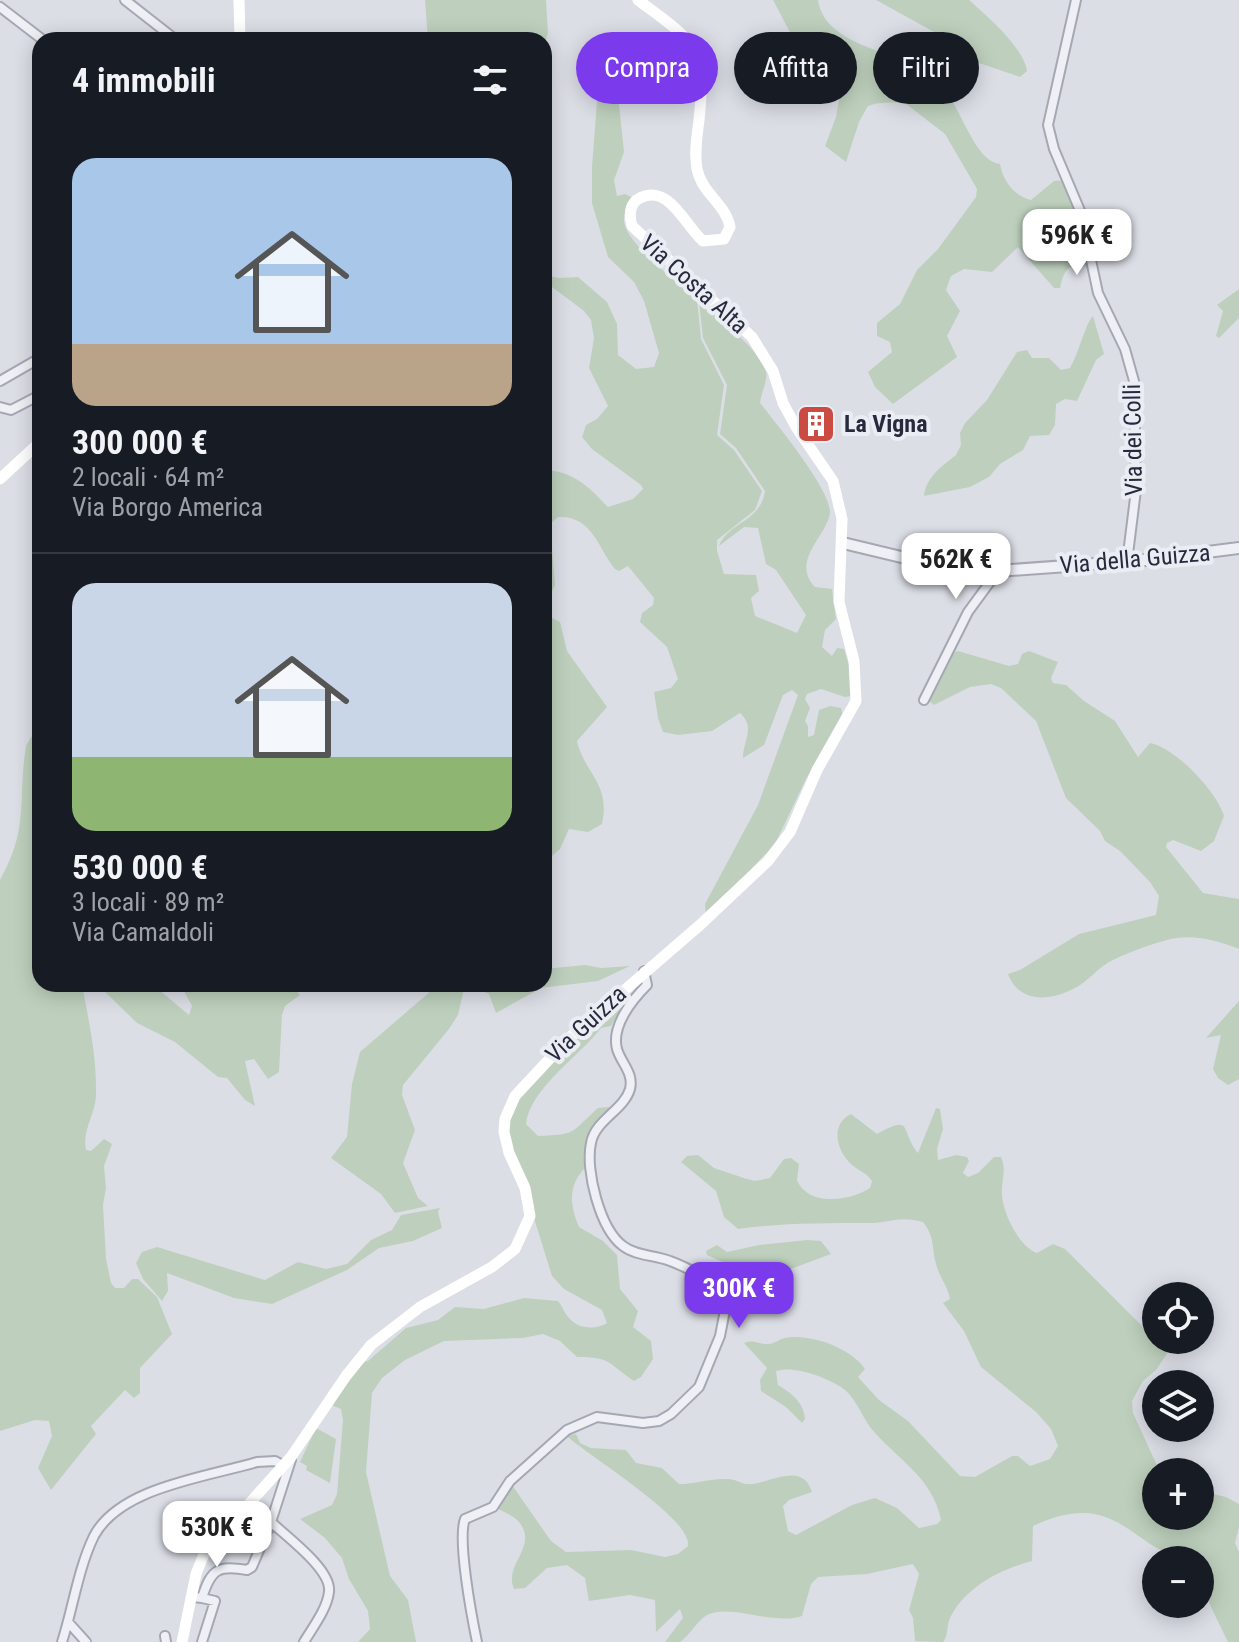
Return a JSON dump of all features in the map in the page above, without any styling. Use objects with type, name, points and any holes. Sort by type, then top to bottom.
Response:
[{"type":"main road","points":[[239,0],[240,32]]},
{"type":"main road","name":"Via Costa Alta","points":[[638,0],[683,33],[696,49],[702,75],[697,171],[704,188],[724,210],[730,227],[724,239],[709,243],[703,241],[668,200],[649,195],[635,202],[631,210],[632,226],[752,337],[763,353],[796,427],[833,481],[841,505],[843,543]]},
{"type":"main road","points":[[0,479],[32,449]]},
{"type":"main road","name":"Via Guizza","points":[[182,1642],[198,1598],[196,1574],[204,1554],[288,1462],[341,1383],[371,1345],[420,1307],[492,1267],[515,1249],[530,1216],[525,1188],[506,1143],[505,1119],[509,1106],[534,1073],[568,1039],[739,890],[780,847],[817,770],[856,701],[854,661],[839,602],[843,543]]},
{"type":"street","points":[[125,0],[166,32]]},
{"type":"street","name":"Via dei Colli","points":[[1076,0],[1048,125],[1054,149],[1081,213],[1098,293],[1122,341],[1134,381],[1136,490],[1127,562]]},
{"type":"street","points":[[0,7],[33,32]]},
{"type":"street","points":[[0,381],[32,363]]},
{"type":"street","points":[[0,407],[11,410],[32,399]]},
{"type":"street","name":"Via della Guizza","points":[[843,543],[947,568],[998,571],[1127,562],[1239,548]]},
{"type":"street","points":[[924,700],[968,612],[998,571]]},
{"type":"street","points":[[477,1642],[467,1592],[462,1532],[465,1519],[493,1507],[510,1481],[567,1430],[597,1417],[643,1423],[667,1417],[699,1387],[723,1326],[726,1305],[719,1285],[668,1260],[624,1246],[603,1216],[593,1187],[592,1138],[630,1091],[630,1077],[617,1049],[617,1035],[631,1001],[647,985],[644,971]]},
{"type":"street","points":[[62,1642],[87,1553],[95,1535],[113,1511],[147,1494],[257,1462],[288,1462],[271,1522],[252,1567],[247,1570],[226,1567],[216,1572],[198,1598],[215,1601],[202,1642]]},
{"type":"street","points":[[271,1522],[328,1579],[328,1596],[304,1642]]},
{"type":"street","points":[[68,1622],[86,1642]]},
{"type":"green space","points":[[425,0],[546,0],[548,32],[427,32]]},
{"type":"green space","points":[[773,0],[818,0],[824,16],[839,32],[790,32]]},
{"type":"green space","points":[[876,0],[969,0],[1012,43],[1027,71],[1020,77],[979,63],[979,32],[934,32]]},
{"type":"green space","points":[[857,42],[873,49],[873,104],[877,104],[868,106],[859,122],[846,162],[825,146],[838,104],[857,104]]},
{"type":"green space","points":[[597,104],[619,104],[624,152],[614,180],[617,196],[625,194],[635,199],[625,215],[627,230],[654,263],[697,299],[701,339],[724,385],[717,435],[734,450],[762,491],[755,510],[717,540],[724,574],[756,575],[759,591],[751,598],[755,616],[797,633],[806,615],[776,570],[766,564],[758,528],[744,527],[719,546],[730,531],[757,510],[765,491],[736,448],[720,434],[727,385],[703,338],[699,302],[756,353],[766,372],[760,403],[822,489],[830,513],[806,568],[815,587],[832,589],[836,619],[825,630],[822,647],[832,656],[837,648],[844,649],[851,672],[851,696],[821,689],[807,694],[805,699],[810,708],[805,721],[808,737],[814,735],[819,710],[830,706],[841,708],[843,717],[806,779],[775,844],[706,916],[705,904],[758,805],[798,695],[792,690],[783,695],[764,745],[743,758],[748,729],[740,713],[712,731],[678,735],[663,732],[654,692],[671,688],[678,679],[667,647],[640,622],[642,613],[653,605],[654,598],[628,566],[619,571],[615,569],[587,527],[570,518],[558,517],[552,522],[552,471],[579,481],[608,507],[633,499],[643,489],[592,449],[582,437],[586,425],[597,419],[608,406],[589,368],[594,338],[591,320],[552,287],[552,277],[578,277],[607,302],[617,324],[618,355],[636,369],[654,367],[659,353],[644,301],[634,282],[608,257],[592,203]]},
{"type":"green space","points":[[906,104],[953,104],[981,152],[1000,164],[1007,182],[1025,198],[1031,200],[1054,181],[1065,180],[1081,228],[1087,267],[1071,267],[1063,276],[1060,288],[1054,288],[1018,247],[992,272],[964,269],[951,276],[946,290],[960,311],[947,336],[957,357],[893,404],[875,387],[868,372],[892,352],[890,342],[877,336],[877,323],[900,304],[917,270],[938,249],[976,197],[977,189],[945,134]]},
{"type":"green space","points":[[1239,289],[1239,318],[1219,338],[1216,336],[1223,311],[1217,305]]},
{"type":"green space","points":[[1093,316],[1104,354],[1096,360],[1077,401],[1065,399],[1056,404],[1055,425],[1049,435],[1030,436],[1023,450],[1000,464],[989,477],[970,487],[924,496],[931,478],[956,455],[965,423],[987,400],[1017,352],[1027,350],[1032,358],[1049,358],[1061,370],[1070,368]]},
{"type":"green space","points":[[552,548],[555,585],[552,591]]},
{"type":"green space","points":[[552,618],[560,622],[567,651],[607,707],[577,741],[600,788],[604,810],[602,824],[588,832],[569,829],[560,849],[552,856]]},
{"type":"green space","points":[[958,651],[1009,666],[1018,664],[1022,654],[1029,651],[1058,662],[1051,678],[1053,683],[1066,685],[1115,721],[1138,757],[1150,743],[1172,753],[1194,772],[1213,795],[1224,816],[1214,841],[1201,851],[1173,840],[1166,847],[1203,893],[1239,899],[1239,949],[1203,938],[1176,938],[1116,959],[1079,985],[1056,996],[1028,995],[1013,984],[1008,974],[1020,970],[1079,934],[1156,915],[1159,896],[1150,882],[1120,851],[1105,841],[1100,831],[1066,798],[1036,721],[1001,688],[991,684],[970,687],[934,705],[928,700],[947,655]]},
{"type":"green space","points":[[31,737],[32,992],[83,992],[96,1082],[86,1150],[91,1151],[104,1139],[112,1144],[104,1166],[106,1188],[103,1205],[106,1259],[111,1283],[115,1288],[124,1288],[132,1279],[138,1279],[157,1297],[172,1334],[140,1368],[140,1393],[134,1398],[125,1390],[91,1426],[96,1434],[51,1490],[38,1468],[52,1436],[49,1421],[35,1420],[0,1431],[0,880],[19,829],[26,746]]},
{"type":"green space","points":[[630,966],[598,981],[552,987],[552,968]]},
{"type":"green space","points":[[105,992],[162,992],[189,1015],[192,1006],[184,992],[298,992],[300,995],[285,1006],[282,1015],[279,1072],[268,1079],[254,1059],[245,1061],[255,1106],[245,1100],[227,1078],[218,1077],[175,1042],[137,1023]]},
{"type":"green space","points":[[430,992],[463,992],[458,1015],[449,1029],[403,1085],[402,1095],[415,1130],[403,1163],[418,1198],[428,1206],[395,1213],[381,1194],[331,1158],[347,1137],[352,1084],[360,1052]]},
{"type":"green space","points":[[484,992],[534,992],[496,1013],[489,994]]},
{"type":"green space","points":[[631,992],[611,1026],[601,1028],[546,1085],[536,1098],[526,1124],[538,1136],[567,1133],[598,1108],[610,1107],[589,1135],[587,1166],[573,1187],[573,1210],[579,1227],[603,1241],[617,1255],[620,1289],[638,1311],[633,1327],[651,1341],[653,1359],[641,1377],[634,1381],[608,1362],[577,1357],[560,1341],[543,1334],[523,1338],[444,1341],[405,1360],[382,1378],[372,1393],[366,1472],[390,1576],[408,1600],[416,1642],[358,1642],[370,1629],[368,1611],[349,1579],[342,1558],[325,1538],[300,1519],[332,1505],[337,1494],[343,1420],[341,1409],[329,1404],[358,1363],[368,1361],[406,1328],[438,1320],[455,1307],[484,1309],[524,1298],[558,1301],[567,1316],[577,1324],[593,1327],[607,1323],[602,1310],[564,1289],[552,1276],[506,1128],[516,1102],[552,1060]]},
{"type":"green space","points":[[1239,1001],[1239,1079],[1228,1085],[1218,1078],[1213,1069],[1221,1035],[1206,1038]]},
{"type":"green space","points":[[936,1108],[940,1109],[943,1129],[937,1149],[938,1160],[956,1155],[967,1157],[969,1161],[963,1173],[968,1177],[978,1173],[994,1157],[1001,1157],[1004,1167],[1003,1202],[1013,1228],[1024,1244],[1037,1253],[1053,1244],[1065,1249],[1142,1326],[1142,1354],[1167,1354],[1156,1370],[1142,1370],[1142,1383],[1132,1401],[1142,1442],[1146,1442],[1154,1458],[1142,1458],[1142,1530],[1214,1530],[1214,1494],[1239,1504],[1235,1543],[1239,1552],[1239,1642],[1228,1642],[1214,1614],[1214,1546],[1154,1546],[1108,1518],[1088,1513],[1064,1515],[1033,1526],[1032,1561],[996,1574],[974,1588],[950,1618],[943,1642],[915,1641],[913,1618],[909,1610],[919,1574],[913,1564],[867,1574],[818,1577],[811,1584],[802,1616],[779,1618],[717,1612],[703,1618],[680,1642],[665,1642],[683,1618],[680,1609],[656,1632],[655,1600],[630,1595],[589,1601],[585,1578],[567,1565],[547,1568],[525,1588],[514,1589],[513,1572],[523,1548],[524,1531],[517,1520],[497,1508],[512,1485],[551,1541],[566,1552],[631,1550],[665,1557],[678,1554],[688,1546],[685,1534],[657,1504],[567,1436],[576,1434],[580,1443],[591,1448],[626,1450],[636,1463],[662,1468],[679,1484],[722,1479],[754,1484],[783,1476],[800,1477],[812,1492],[789,1500],[783,1506],[788,1531],[796,1535],[852,1505],[875,1498],[897,1508],[919,1528],[941,1520],[937,1505],[922,1480],[870,1427],[846,1390],[809,1373],[776,1371],[778,1385],[792,1395],[802,1408],[805,1419],[802,1423],[786,1407],[761,1391],[760,1380],[767,1368],[744,1343],[747,1342],[768,1344],[785,1338],[806,1338],[829,1344],[850,1355],[865,1369],[858,1377],[879,1400],[908,1421],[960,1476],[975,1477],[1012,1456],[1018,1456],[1030,1466],[1050,1459],[1058,1446],[1051,1429],[1036,1412],[981,1367],[964,1331],[943,1303],[950,1299],[937,1267],[930,1233],[923,1222],[901,1219],[876,1223],[787,1224],[738,1229],[724,1217],[716,1191],[681,1162],[687,1156],[698,1155],[714,1168],[755,1181],[770,1178],[784,1159],[791,1158],[799,1164],[797,1180],[802,1189],[820,1198],[830,1199],[862,1192],[870,1188],[872,1181],[852,1165],[839,1145],[840,1124],[851,1114],[877,1134],[901,1125],[918,1153]]},
{"type":"green space","points":[[440,1208],[442,1228],[413,1241],[379,1248],[347,1270],[272,1304],[234,1298],[167,1273],[168,1291],[162,1301],[143,1279],[136,1263],[142,1252],[157,1247],[265,1280],[298,1262],[326,1269],[347,1264],[371,1240],[392,1230],[401,1215]]},
{"type":"green space","points":[[807,1240],[821,1241],[831,1254],[788,1270],[778,1279],[757,1271],[753,1266],[729,1265],[707,1255],[706,1251],[717,1245],[727,1252]]},
{"type":"green space","points":[[316,1428],[336,1439],[330,1483],[306,1470],[307,1466],[300,1462]]},
{"type":"place","name":"La Vigna","points":[[816,424]]}]
